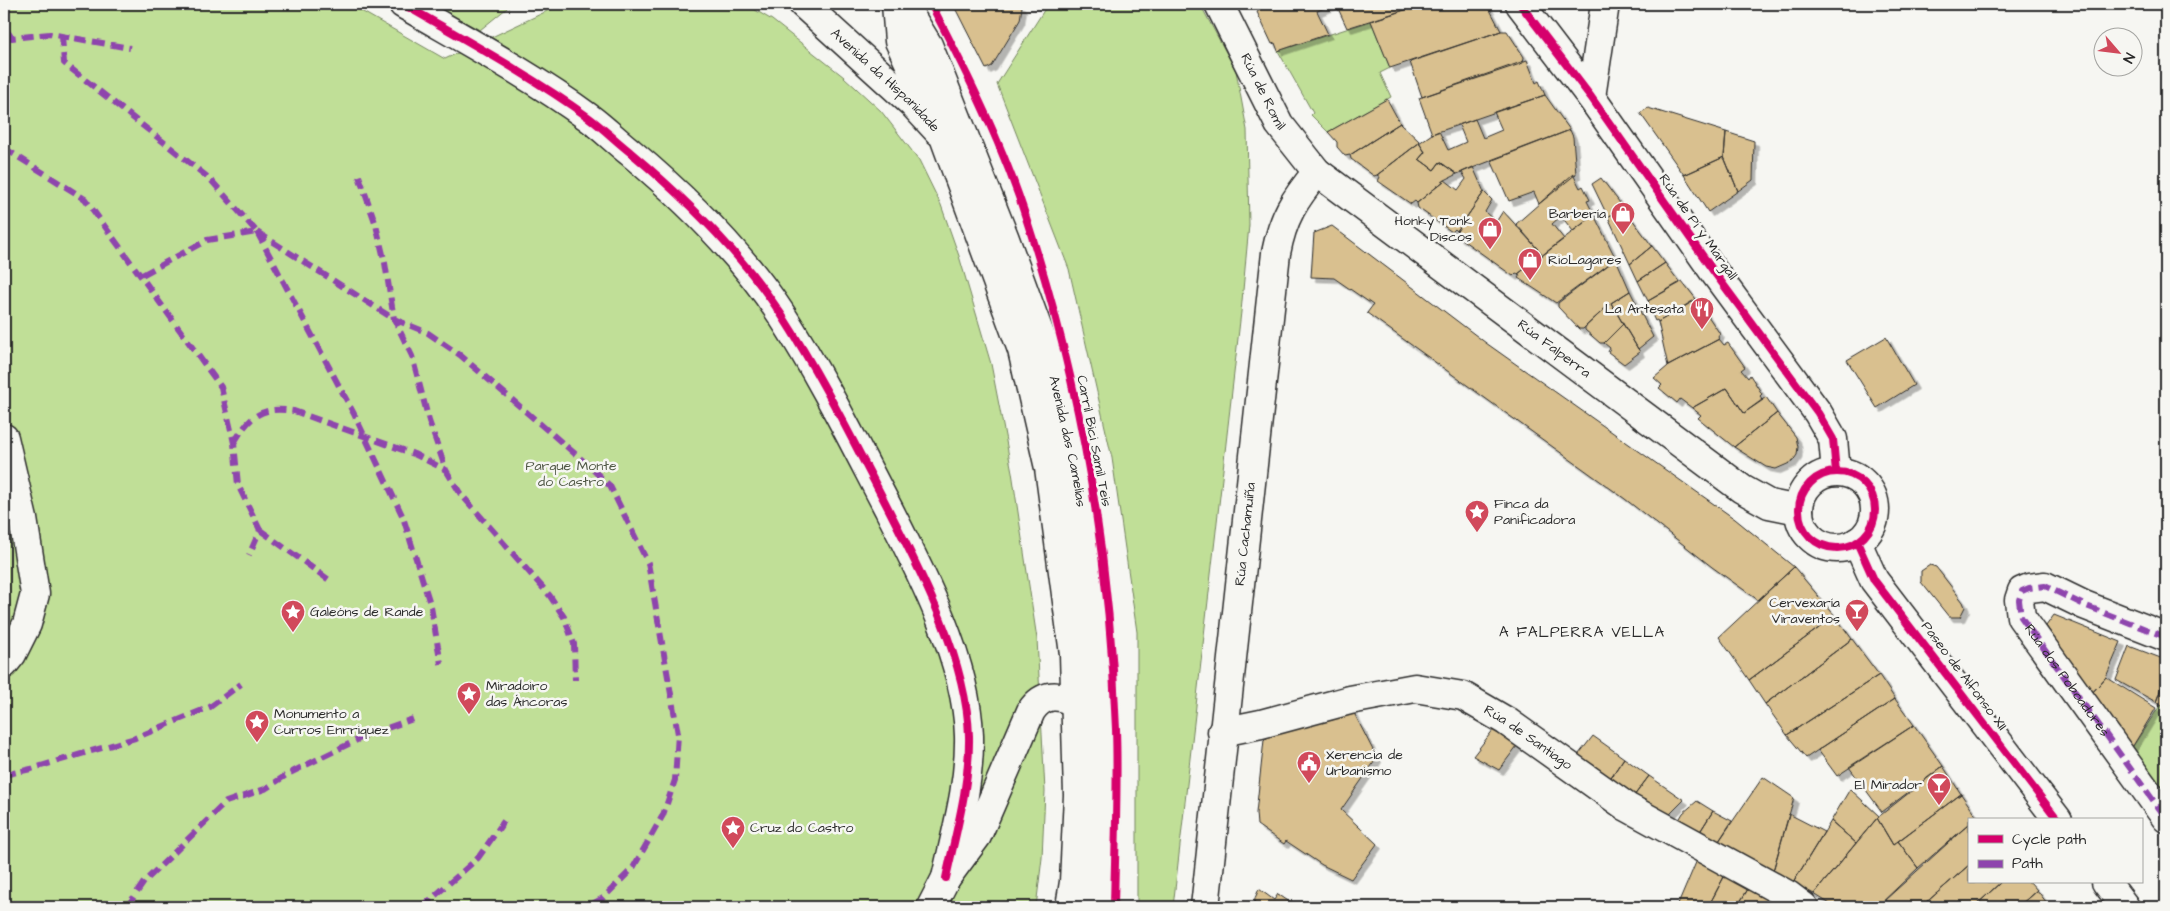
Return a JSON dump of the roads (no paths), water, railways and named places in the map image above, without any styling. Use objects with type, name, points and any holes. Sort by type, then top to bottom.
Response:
[{"type":"street","points":[[404,4],[481,49],[588,117],[675,191],[740,261],[780,314],[849,432],[902,535],[949,640],[962,688],[969,736],[965,787],[946,878]]},
{"type":"street","name":"Avenida da Hispanidade","points":[[803,4],[913,104],[944,137]]},
{"type":"street","name":"Avenida das Camelias","points":[[896,4],[898,41],[944,137],[1022,350],[1049,468],[1074,654],[1078,795],[1074,882],[1070,907]]},
{"type":"street","name":"Avenida das Camelias","points":[[903,4],[928,46],[1006,239],[1050,362],[1076,479],[1094,601],[1102,732],[1103,839],[1097,907]]},
{"type":"street","name":"Rúa de Romil","points":[[1219,4],[1279,124],[1316,172]]},
{"type":"street","name":"Rúa de Pi y Margall","points":[[1520,4],[1591,97],[1714,272],[1818,413],[1833,439],[1836,472]]},
{"type":"street","points":[[1591,97],[1604,4]]},
{"type":"street","name":"Rúa Falperra","points":[[1316,172],[1742,489],[1769,504],[1799,510]]},
{"type":"street","name":"Rúa Cachamuíña","points":[[1205,907],[1222,732],[1276,252],[1281,226],[1316,172]]},
{"type":"street","points":[[4,438],[23,519],[35,594],[27,624],[12,654],[4,664]]},
{"type":"street","points":[[1836,472],[1848,474],[1859,479],[1868,488],[1873,499],[1875,511],[1873,523],[1866,534],[1857,542],[1835,548],[1824,546],[1806,532],[1799,510],[1801,498],[1814,480],[1825,474],[1836,472]]},
{"type":"street","name":"Paseo de Alfonso XII","points":[[1857,542],[1874,580],[2056,818]]},
{"type":"street","name":"Rúa dos Poboadores","points":[[2166,638],[2084,605],[2045,586],[2022,591],[2019,600],[2021,618],[2166,818]]},
{"type":"street","name":"Rúa de Santiago","points":[[1222,732],[1261,724],[1350,700],[1415,688],[1463,696],[1506,721],[1627,807],[1788,896],[1804,907]]},
{"type":"street","points":[[932,907],[946,878],[978,836],[1037,701],[1048,697],[1066,697],[1076,704]]},
{"type":"street","points":[[2108,884],[2125,907]]},
{"type":"place","name":"Barbería","points":[[1623,235]]},
{"type":"place","name":"Honky Tonk Discos","points":[[1490,250]]},
{"type":"place","name":"RioLagares","points":[[1530,281]]},
{"type":"place","name":"La Artesata","points":[[1702,330]]},
{"type":"place","name":"Finca da Panificadora","points":[[1477,533]]},
{"type":"place","name":"Cervexaría Viraventos","points":[[1857,632]]},
{"type":"place","name":"Galeóns de Rande","points":[[293,633]]},
{"type":"place","name":"Miradoiro das Áncoras","points":[[469,715]]},
{"type":"place","name":"Monumento a Curros Enrriquez","points":[[257,743]]},
{"type":"place","name":"Xerencia de Urbanismo","points":[[1309,784]]},
{"type":"place","name":"El Mirador","points":[[1939,806]]},
{"type":"place","name":"Cruz do Castro","points":[[733,849]]},
{"type":"district","name":"A FALPERRA VELLA","points":[[1582,632]]},
{"type":"park label","name":"Parque Monte do Castro","points":[[571,474]]}]
